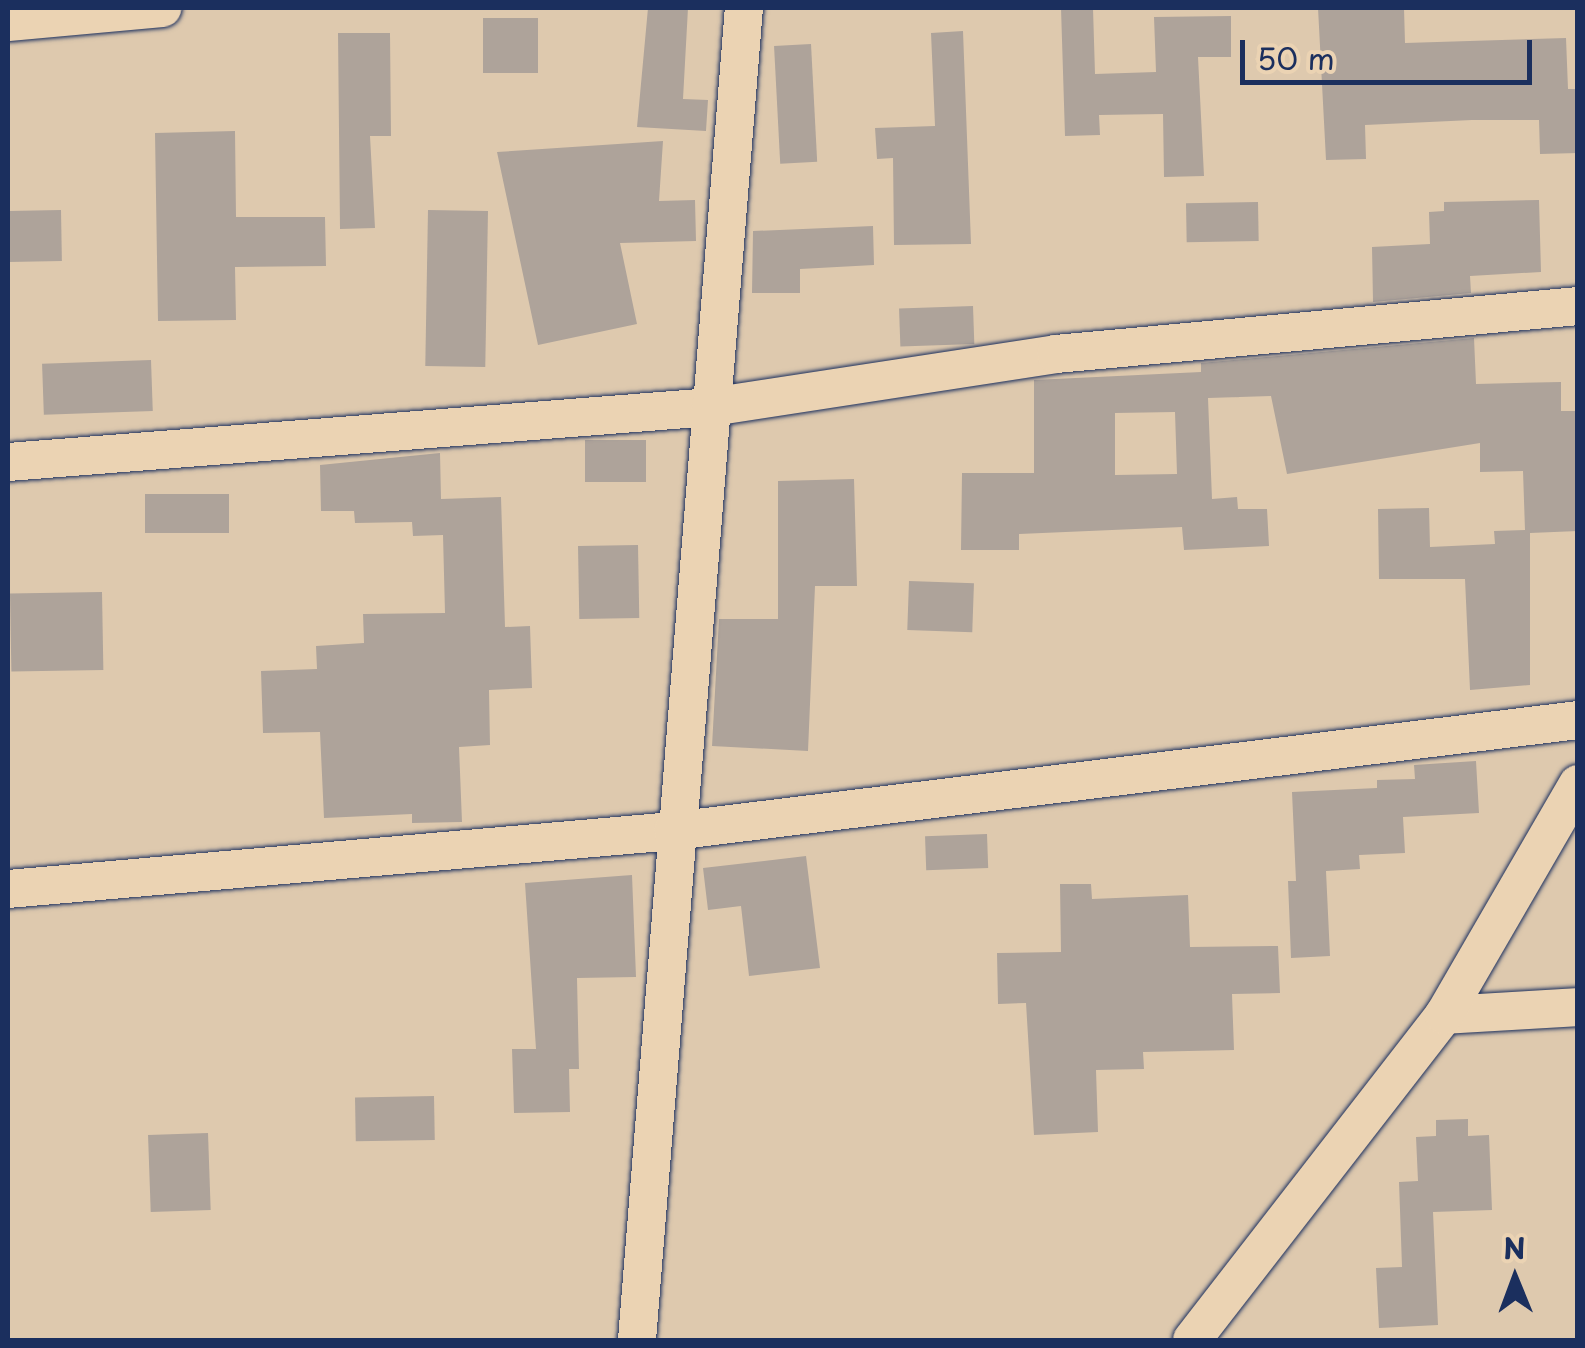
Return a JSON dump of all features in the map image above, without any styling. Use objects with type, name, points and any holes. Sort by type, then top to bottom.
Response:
[{"type":"street","points":[[8,22],[162,8]]},
{"type":"street","points":[[636,1340],[673,831],[744,8]]},
{"type":"street","points":[[8,462],[711,408],[1056,354],[1578,306]]},
{"type":"street","points":[[8,889],[673,831],[1578,720]]},
{"type":"street","points":[[1192,1340],[1444,1015],[1578,784]]},
{"type":"street","points":[[1444,1015],[1578,1007]]},
{"type":"building","points":[[648,8],[688,8],[683,99],[708,100],[706,131],[637,127]]},
{"type":"building","points":[[1061,8],[1093,8],[1095,74],[1156,72],[1154,17],[1231,16],[1231,57],[1198,57],[1204,176],[1164,177],[1163,114],[1099,115],[1100,135],[1065,136]]},
{"type":"building","points":[[1318,8],[1404,8],[1405,43],[1566,38],[1568,89],[1578,89],[1578,153],[1540,154],[1539,120],[1472,120],[1365,125],[1366,159],[1326,160]]},
{"type":"building","points":[[483,18],[538,18],[538,73],[483,73]]},
{"type":"building","points":[[963,31],[971,244],[894,245],[893,158],[877,159],[875,128],[935,126],[931,33]]},
{"type":"building","points":[[338,33],[390,33],[391,136],[370,136],[375,228],[340,229]]},
{"type":"building","points":[[811,44],[817,162],[780,164],[774,46]]},
{"type":"building","points":[[235,131],[236,217],[325,217],[326,266],[235,267],[236,320],[158,321],[155,133]]},
{"type":"building","points":[[663,141],[659,201],[695,200],[696,241],[620,243],[637,324],[538,345],[497,152]]},
{"type":"building","points":[[1539,200],[1541,272],[1470,276],[1471,293],[1373,302],[1372,247],[1430,244],[1429,212],[1444,211],[1444,202]]},
{"type":"building","points":[[1258,202],[1259,241],[1187,242],[1186,203]]},
{"type":"building","points":[[61,210],[62,261],[9,262],[8,211]]},
{"type":"building","points":[[428,210],[488,211],[485,367],[425,366]]},
{"type":"building","points":[[873,226],[874,265],[800,269],[800,293],[752,293],[753,231]]},
{"type":"building","points":[[973,306],[974,344],[900,347],[899,309]]},
{"type":"building","points":[[1474,338],[1476,384],[1561,382],[1561,411],[1578,411],[1578,531],[1530,533],[1530,685],[1470,690],[1465,579],[1379,579],[1378,509],[1429,508],[1430,547],[1495,544],[1494,531],[1525,530],[1523,471],[1480,472],[1480,443],[1287,474],[1271,396],[1208,398],[1212,499],[1237,497],[1238,509],[1267,509],[1269,546],[1184,550],[1182,527],[1019,534],[1019,550],[961,550],[962,473],[1034,473],[1034,380],[1201,372],[1201,363]],"holes":[[[1175,412],[1177,474],[1115,475],[1115,413]]]},
{"type":"building","points":[[151,360],[153,411],[44,415],[42,364]]},
{"type":"building","points":[[585,440],[646,440],[646,482],[585,482]]},
{"type":"building","points":[[440,453],[441,499],[501,497],[505,627],[530,626],[532,688],[489,690],[490,745],[459,747],[462,822],[412,823],[412,814],[324,818],[320,732],[263,733],[261,671],[317,669],[316,646],[364,643],[363,614],[445,613],[443,535],[413,536],[412,522],[355,523],[354,511],[321,511],[320,465]]},
{"type":"building","points":[[854,479],[857,586],[815,586],[808,751],[712,746],[719,619],[778,619],[778,481]]},
{"type":"building","points":[[145,494],[229,494],[229,533],[145,533]]},
{"type":"building","points":[[638,545],[639,618],[579,619],[578,546]]},
{"type":"building","points":[[909,581],[974,583],[972,632],[907,630]]},
{"type":"building","points":[[102,592],[103,670],[11,672],[10,594]]},
{"type":"building","points":[[1476,761],[1479,813],[1403,817],[1405,853],[1359,855],[1360,869],[1326,871],[1330,956],[1291,958],[1288,881],[1296,881],[1292,792],[1377,788],[1377,780],[1415,779],[1414,765]]},
{"type":"building","points":[[987,834],[988,868],[926,870],[925,836]]},
{"type":"building","points":[[806,856],[820,968],[749,976],[741,906],[708,910],[703,868]]},
{"type":"building","points":[[632,875],[636,977],[577,978],[579,1069],[569,1069],[570,1112],[514,1113],[512,1049],[536,1049],[525,883]]},
{"type":"building","points":[[1060,884],[1091,884],[1092,899],[1188,895],[1190,947],[1278,946],[1280,993],[1232,994],[1234,1050],[1143,1052],[1144,1069],[1096,1070],[1098,1132],[1034,1135],[1026,1003],[998,1004],[997,953],[1061,952]]},
{"type":"building","points":[[434,1096],[435,1140],[356,1141],[355,1097]]},
{"type":"building","points":[[1468,1119],[1468,1136],[1489,1135],[1492,1210],[1433,1212],[1438,1325],[1379,1328],[1376,1268],[1402,1267],[1399,1182],[1418,1181],[1416,1137],[1436,1136],[1436,1120]]},
{"type":"building","points":[[208,1133],[211,1210],[151,1212],[148,1135]]}]
